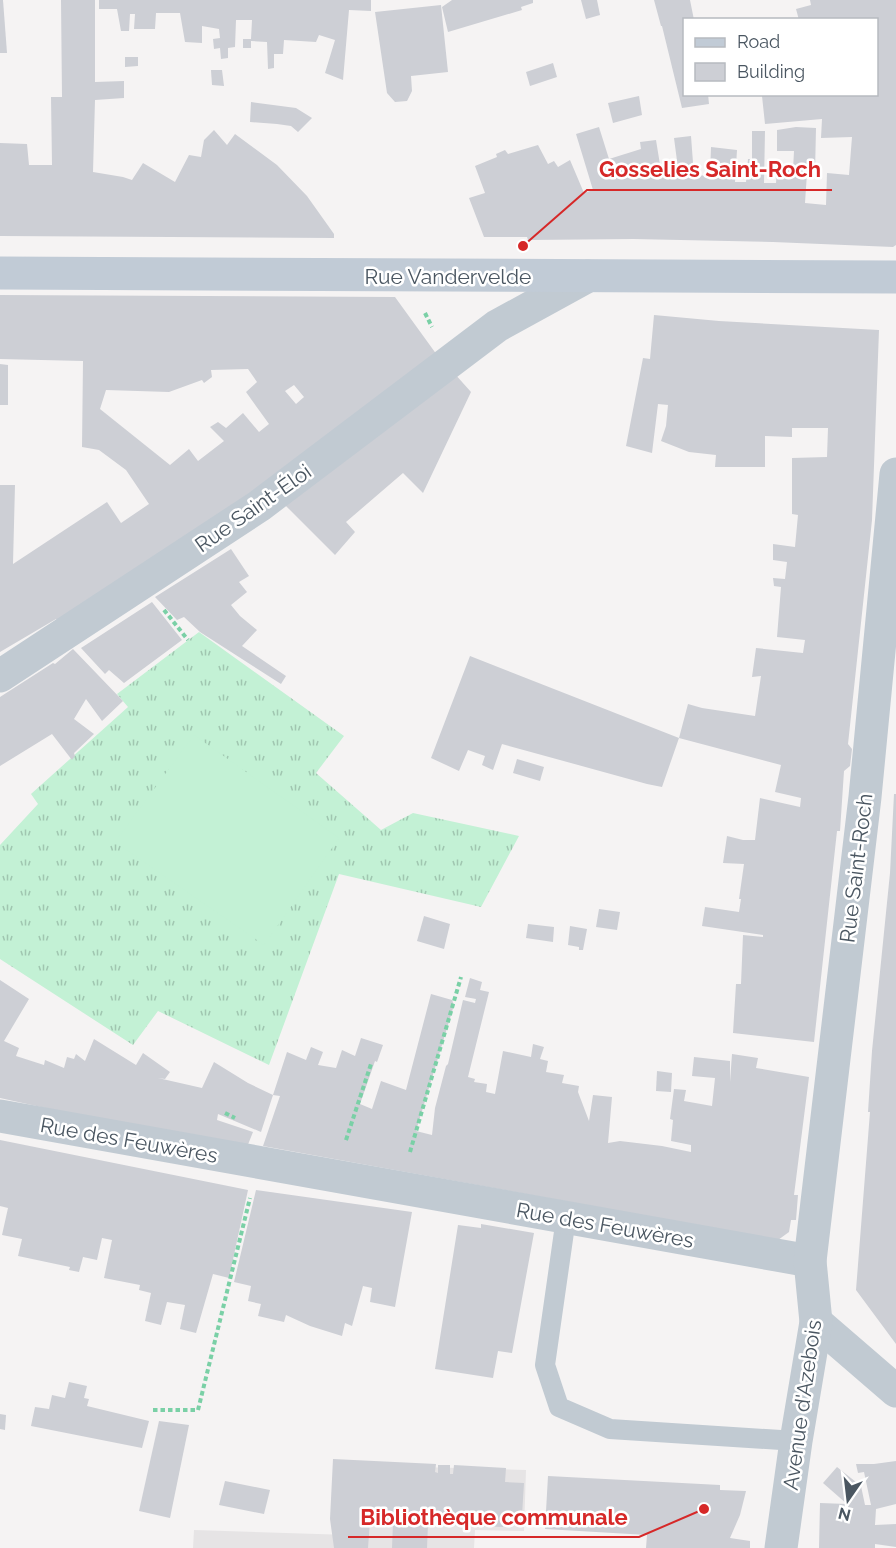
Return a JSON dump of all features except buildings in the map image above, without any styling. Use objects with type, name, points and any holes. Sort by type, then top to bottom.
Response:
[{"type":"main road","name":"Rue Vandervelde","points":[[0,273],[896,277]]},
{"type":"street","points":[[489,276],[500,303],[497,326]]},
{"type":"street","name":"Rue Saint-Éloi","points":[[0,676],[259,506],[497,326],[588,276]]},
{"type":"street","name":"Rue Saint-Roch","points":[[810,1261],[865,797],[896,474]]},
{"type":"street","name":"Rue des Feuwères","points":[[0,1116],[810,1261]]},
{"type":"street","name":"Avenue d'Azebois","points":[[781,1548],[816,1322],[810,1261]]},
{"type":"street","points":[[816,1322],[896,1391]]},
{"type":"lane","points":[[566,1218],[545,1365],[559,1407],[610,1429],[796,1442]]},
{"type":"path","points":[[412,275],[428,323],[457,357]]},
{"type":"path","points":[[400,1188],[460,977]]},
{"type":"path","points":[[334,1177],[371,1064]]},
{"type":"path","points":[[153,1410],[198,1410],[259,1163]]},
{"type":"shaded area","points":[[351,1465],[526,1470],[524,1531],[475,1530],[474,1548],[193,1548],[194,1530],[349,1535]]},
{"type":"green space","points":[[199,632],[344,736],[316,773],[381,830],[413,813],[519,836],[481,907],[339,874],[269,1065],[158,1011],[133,1045],[0,959],[0,845],[38,804],[31,794],[128,707],[117,694]]},
{"type":"green space","points":[[194,735],[339,838],[264,945],[115,842]]},
{"type":"place","name":"Gosselies Saint-Roch","points":[[523,246]]},
{"type":"place","name":"Bibliothèque communale","points":[[704,1509]]}]
